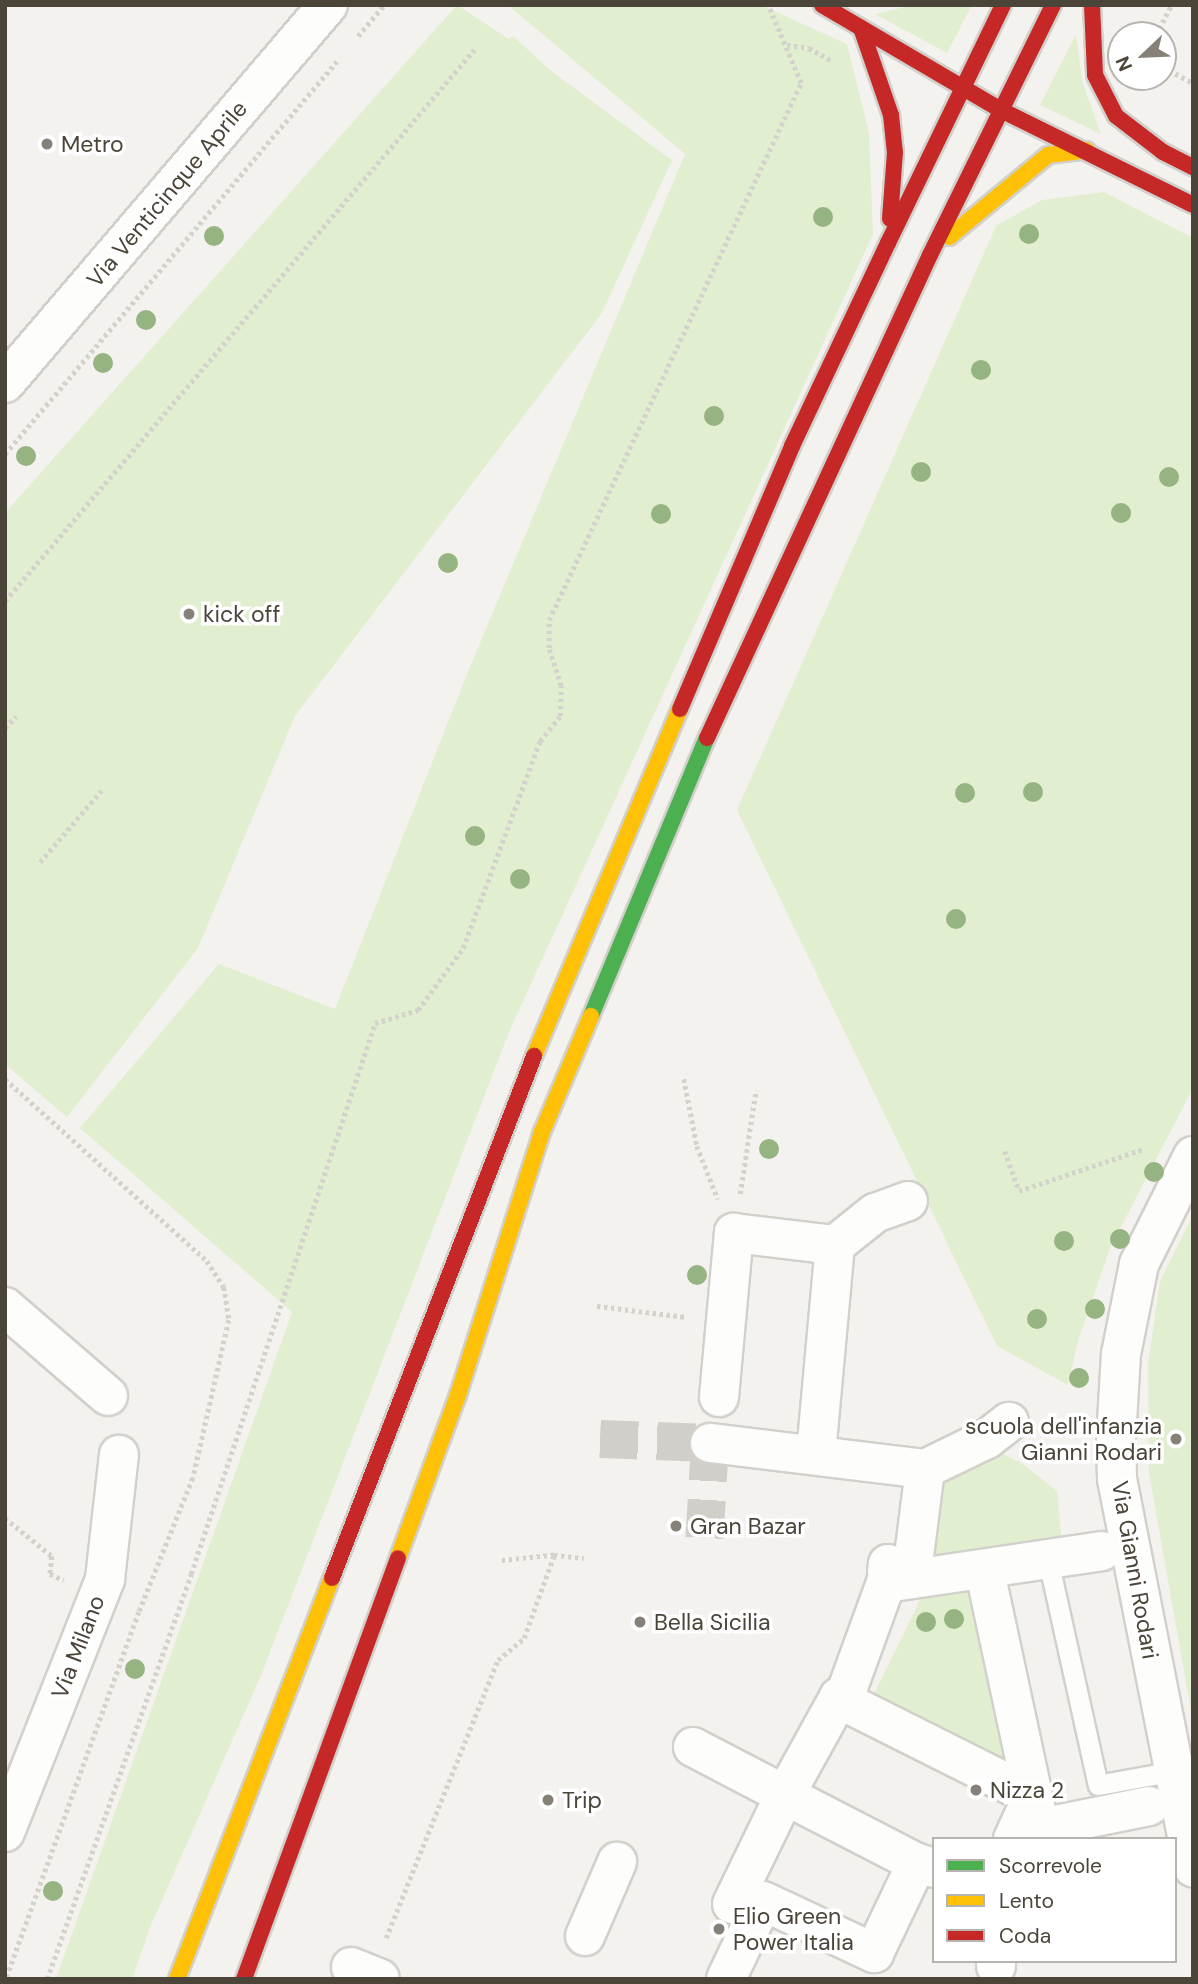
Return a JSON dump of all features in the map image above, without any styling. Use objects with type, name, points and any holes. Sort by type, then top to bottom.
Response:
[{"type":"main road","points":[[822,5],[964,85],[999,109],[1087,150],[1193,205]]},
{"type":"main road","points":[[177,1979],[533,1057],[792,446],[1003,5]]},
{"type":"main road","points":[[244,1979],[458,1395],[542,1132],[705,743],[999,109],[1054,5]]},
{"type":"main road","points":[[1092,5],[1095,75],[1116,116],[1163,152],[1193,167]]},
{"type":"main road","points":[[861,28],[884,89],[892,127],[895,152],[888,243]]},
{"type":"main road","points":[[930,255],[1029,167],[1048,155],[1087,150]]},
{"type":"main road","points":[[261,1979],[325,1762]]},
{"type":"street","name":"Via Venticinque Aprile","points":[[5,383],[328,5]]},
{"type":"street","name":"Via Gianni Rodari","points":[[1193,1156],[1139,1264],[1121,1354],[1116,1438],[1117,1479],[1193,1868]]},
{"type":"street","points":[[719,1397],[734,1233],[835,1245],[875,1213],[908,1201]]},
{"type":"street","points":[[816,1455],[835,1245]]},
{"type":"street","points":[[5,1307],[108,1396]]},
{"type":"street","points":[[710,1443],[925,1469],[986,1439],[1009,1422]]},
{"type":"street","name":"Via Milano","points":[[5,1832],[105,1579],[119,1455]]},
{"type":"street","points":[[843,1701],[887,1583],[888,1564],[912,1572],[925,1469]]},
{"type":"street","points":[[887,1583],[985,1572],[1102,1551]]},
{"type":"street","points":[[985,1572],[1041,1828],[1149,1806]]},
{"type":"street","points":[[726,1979],[745,1898],[785,1796],[839,1697],[1033,1796]]},
{"type":"street","points":[[693,1747],[925,1866],[874,1953],[745,1898]]},
{"type":"street","points":[[1014,1837],[1033,1796]]},
{"type":"street","points":[[585,1936],[617,1862]]},
{"type":"lane","points":[[1048,1560],[1098,1785],[1174,1771]]},
{"type":"path","points":[[348,47],[384,5]]},
{"type":"path","points":[[1163,21],[1171,5]]},
{"type":"path","points":[[47,1979],[191,1574],[374,1024],[418,1010],[463,948],[540,741],[560,716],[561,686],[550,648],[549,620],[801,83],[770,6]]},
{"type":"path","points":[[5,601],[474,50]]},
{"type":"path","points":[[5,454],[340,57]]},
{"type":"path","points":[[1177,74],[1193,83]]},
{"type":"path","points":[[5,728],[16,716]]},
{"type":"path","points":[[40,863],[101,791]]},
{"type":"path","points":[[684,1079],[696,1146],[734,1233]]},
{"type":"path","points":[[734,1233],[757,1090]]},
{"type":"path","points":[[1005,1151],[1019,1191],[1144,1149]]},
{"type":"path","points":[[597,1306],[726,1323]]},
{"type":"path","points":[[367,1974],[498,1660],[524,1638],[554,1555]]},
{"type":"path","points":[[498,1561],[554,1555],[584,1558]]},
{"type":"green space","name":"kick off","points":[[457,5],[509,39],[513,36],[551,71],[672,160],[602,313],[295,716],[198,948],[67,1117],[5,1064],[5,513]]},
{"type":"green space","points":[[508,5],[761,5],[847,44],[869,133],[873,234],[509,1032],[262,1673],[151,1925],[132,1979],[56,1979],[292,1312],[80,1128],[219,964],[335,1009],[467,674],[685,154]]},
{"type":"green space","points":[[913,5],[972,5],[947,53],[875,14]]},
{"type":"green space","points":[[1076,34],[1082,81],[1101,134],[1040,105]]},
{"type":"green space","points":[[1104,192],[1193,238],[1193,1088],[1110,1248],[1078,1341],[1068,1385],[997,1346],[737,810],[996,226],[1042,200]]},
{"type":"green space","name":"scuola dell'infanzia Gianni Rodari","points":[[1193,1215],[1193,1722],[1149,1473],[1148,1364],[1160,1281]]},
{"type":"green space","points":[[993,1449],[1023,1464],[1057,1491],[1062,1543],[926,1568],[930,1482]]},
{"type":"green space","points":[[975,1585],[1018,1775],[870,1702],[923,1594]]},
{"type":"tunnel","points":[[600,1439],[710,1443],[704,1546]]},
{"type":"traffic: fast","points":[[591,1016],[707,738]]},
{"type":"traffic: slow","points":[[949,237],[1048,155],[1087,150]]},
{"type":"traffic: slow","points":[[534,1056],[680,709]]},
{"type":"traffic: slow","points":[[398,1558],[458,1395],[542,1132],[591,1016]]},
{"type":"traffic: slow","points":[[177,1979],[332,1578]]},
{"type":"traffic: jam","points":[[822,5],[999,109],[1193,205]]},
{"type":"traffic: jam","points":[[888,243],[1003,5]]},
{"type":"traffic: jam","points":[[930,255],[1053,5]]},
{"type":"traffic: jam","points":[[1092,5],[1095,75],[1116,116],[1163,152],[1193,167]]},
{"type":"traffic: jam","points":[[861,28],[891,115],[895,152],[890,219]]},
{"type":"traffic: jam","points":[[680,709],[792,446],[888,243]]},
{"type":"traffic: jam","points":[[707,738],[930,255]]},
{"type":"traffic: jam","points":[[332,1578],[534,1056]]},
{"type":"traffic: jam","points":[[244,1979],[398,1558]]},
{"type":"place","name":"Metro","points":[[47,144]]},
{"type":"place","name":"kick off","points":[[189,614]]},
{"type":"place","name":"scuola dell'infanzia Gianni Rodari","points":[[1176,1439]]},
{"type":"place","name":"Gran Bazar","points":[[676,1526]]},
{"type":"place","name":"Bella Sicilia","points":[[640,1622]]},
{"type":"place","name":"Nizza 2","points":[[976,1790]]},
{"type":"place","name":"Trip","points":[[548,1800]]},
{"type":"place","name":"Elio Green Power Italia","points":[[719,1929]]}]
